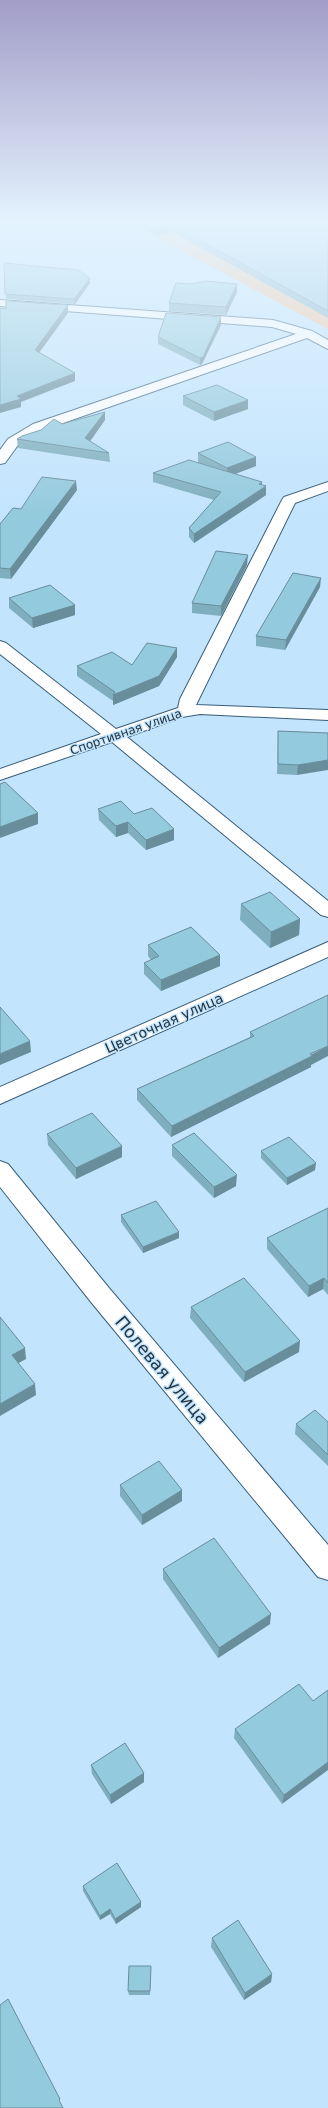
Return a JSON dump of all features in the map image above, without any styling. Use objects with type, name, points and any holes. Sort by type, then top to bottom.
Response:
[{"type":"street","points":[[213,319],[273,324],[308,334],[328,345]]},
{"type":"street","points":[[0,460],[9,438],[308,334]]},
{"type":"street","points":[[186,712],[189,699],[289,500],[328,486]]},
{"type":"street","points":[[0,646],[115,736],[328,911]]},
{"type":"street","name":"Спортивная улица","points":[[0,775],[186,712],[206,710],[328,715]]},
{"type":"street","name":"Цветочная улица","points":[[0,1096],[328,949]]},
{"type":"street","name":"Полевая улица","points":[[0,1170],[100,1295],[328,1567]]},
{"type":"shaded area","points":[[310,319],[328,319],[328,329]]},
{"type":"building","points":[[0,319],[57,319],[35,350],[75,373],[17,396],[21,399],[0,405]]},
{"type":"building","points":[[164,319],[220,319],[203,357],[200,358],[158,337]]},
{"type":"building","points":[[217,385],[248,400],[214,412],[183,396]]},
{"type":"building","points":[[105,412],[85,438],[109,453],[17,439],[41,430],[54,419],[62,424]]},
{"type":"building","points":[[228,442],[256,457],[227,468],[198,453]]},
{"type":"building","points":[[189,460],[262,482],[259,484],[266,486],[194,534],[189,528],[221,492],[153,473]]},
{"type":"building","points":[[42,477],[76,481],[10,569],[0,568],[0,524],[13,508],[21,509]]},
{"type":"building","points":[[216,551],[248,555],[221,606],[192,603]]},
{"type":"building","points":[[293,573],[321,578],[286,640],[256,636]]},
{"type":"building","points":[[50,585],[75,605],[32,618],[9,598]]},
{"type":"building","points":[[147,643],[177,648],[159,676],[113,695],[115,692],[77,666],[112,652],[132,665]]},
{"type":"building","points":[[278,731],[328,733],[328,760],[298,765],[278,764]]},
{"type":"building","points":[[5,782],[38,813],[0,827],[0,784]]},
{"type":"building","points":[[121,801],[134,814],[152,808],[174,829],[146,840],[128,822],[116,826],[98,809]]},
{"type":"building","points":[[270,892],[300,919],[271,932],[241,904]]},
{"type":"building","points":[[191,927],[220,955],[161,980],[144,963],[159,956],[148,945]]},
{"type":"building","points":[[328,995],[328,1046],[310,1054],[312,1056],[172,1126],[137,1089],[254,1036],[250,1032]]},
{"type":"building","points":[[0,1007],[30,1041],[0,1054]]},
{"type":"building","points":[[92,1113],[122,1146],[76,1168],[47,1134]]},
{"type":"building","points":[[194,1133],[237,1175],[214,1187],[172,1145]]},
{"type":"building","points":[[289,1137],[316,1163],[287,1178],[261,1151]]},
{"type":"building","points":[[156,1201],[179,1232],[143,1247],[121,1215]]},
{"type":"building","points":[[328,1208],[328,1283],[324,1278],[309,1286],[267,1238]]},
{"type":"building","points":[[244,1278],[300,1341],[245,1372],[191,1307]]},
{"type":"building","points":[[0,1317],[25,1348],[12,1355],[35,1384],[0,1404]]},
{"type":"building","points":[[315,1410],[328,1422],[328,1455],[296,1424]]},
{"type":"building","points":[[159,1461],[182,1490],[142,1515],[120,1485]]},
{"type":"building","points":[[214,1538],[271,1614],[219,1648],[163,1569]]},
{"type":"building","points":[[299,1684],[313,1701],[328,1690],[328,1762],[284,1795],[235,1729]]},
{"type":"building","points":[[125,1743],[144,1773],[110,1795],[91,1765]]},
{"type":"building","points":[[117,1863],[141,1902],[115,1919],[110,1909],[100,1916],[83,1886]]},
{"type":"building","points":[[238,1920],[272,1974],[245,1993],[212,1938]]},
{"type":"building","points":[[129,1966],[151,1966],[150,1991],[128,1991]]},
{"type":"building","points":[[8,1999],[60,2099],[59,2100],[63,2108],[0,2108],[0,2005]]}]
